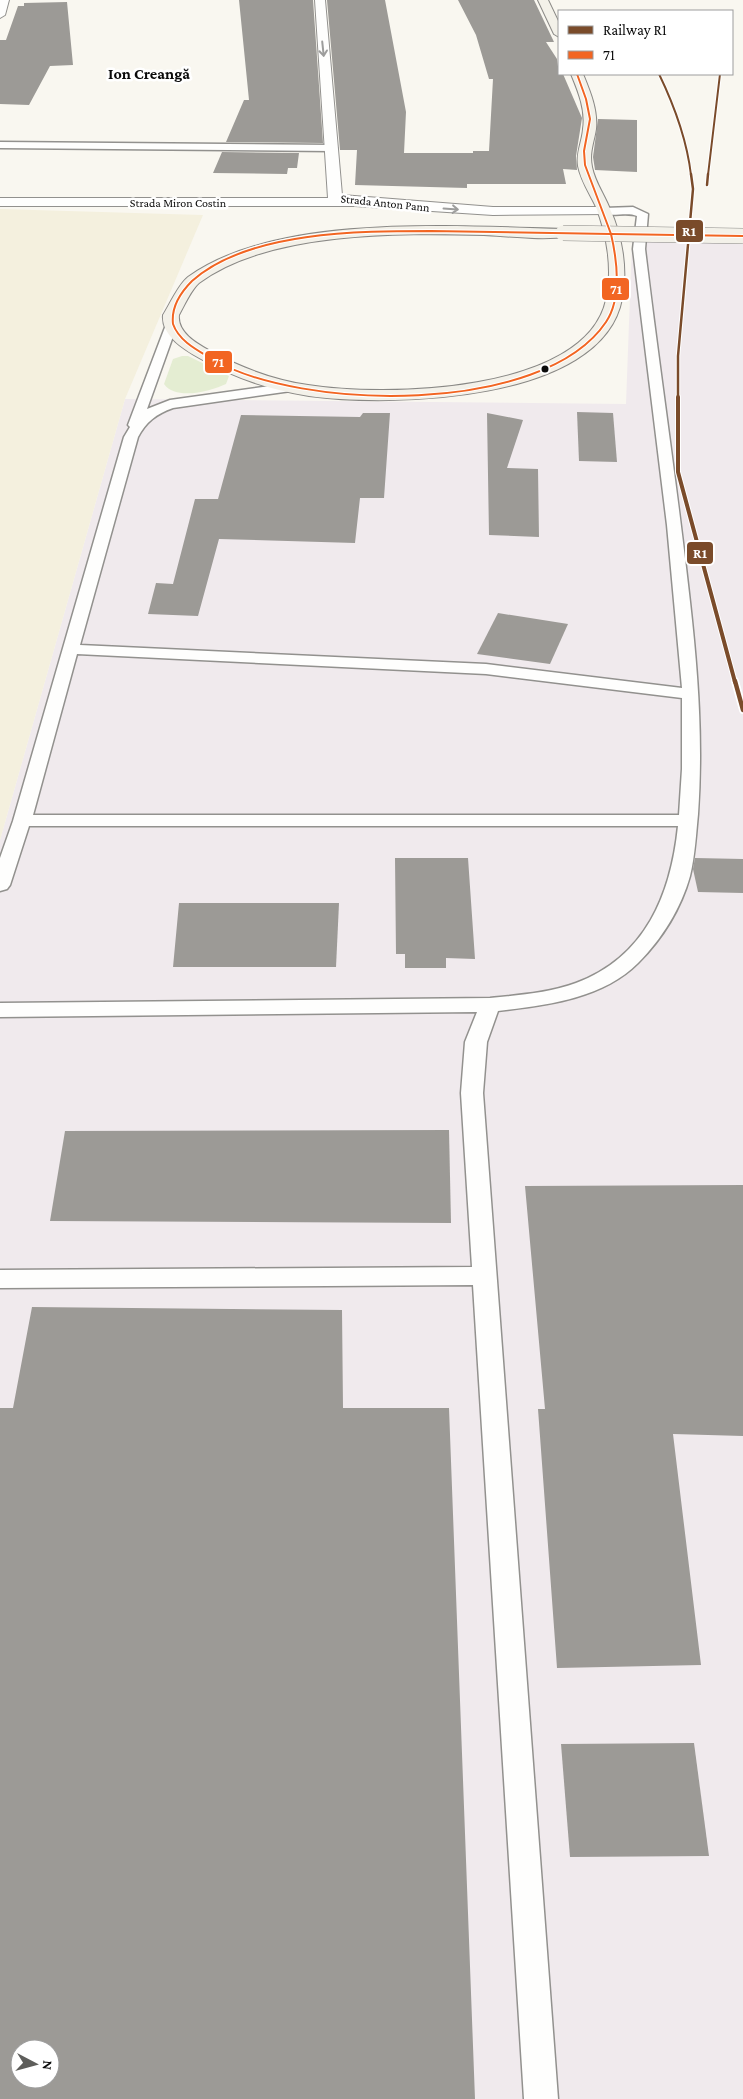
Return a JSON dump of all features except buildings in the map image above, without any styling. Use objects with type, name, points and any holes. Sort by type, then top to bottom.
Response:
[{"type":"main road","points":[[542,0],[558,32]]},
{"type":"main road","points":[[577,75],[588,109],[590,125],[584,158],[588,176],[604,211],[614,249],[615,282],[611,312],[596,335],[567,358],[523,376],[449,392],[421,394],[330,392],[290,386],[246,375],[208,357],[189,344],[171,325],[170,317],[179,296],[195,279],[230,258],[267,246],[330,235],[379,232],[563,233],[743,236]]},
{"type":"street","points":[[0,15],[4,0]]},
{"type":"street","name":"Strada Anton Pann","points":[[320,0],[335,198],[356,202],[493,211],[604,211]]},
{"type":"street","name":"Strada Miron Costin","points":[[0,202],[356,202]]},
{"type":"lane","points":[[0,145],[332,148]]},
{"type":"lane","points":[[0,1010],[490,1005],[568,993],[606,977],[630,960],[656,930],[670,902],[684,860],[691,791],[691,694],[680,578],[639,249],[644,214],[633,210],[604,211]]},
{"type":"lane","points":[[0,885],[22,821],[131,437],[171,325]]},
{"type":"lane","points":[[131,437],[147,414],[170,404],[290,386]]},
{"type":"lane","points":[[70,649],[486,670],[691,694]]},
{"type":"lane","points":[[22,821],[688,820]]},
{"type":"lane","points":[[490,1005],[476,1042],[472,1094],[541,2099]]},
{"type":"lane","points":[[0,1278],[485,1276]]},
{"type":"shaded area","points":[[0,209],[203,215],[125,399],[0,840]]},
{"type":"shaded area","points":[[632,242],[743,242],[743,2099],[0,2099],[0,840],[125,399],[626,404]]},
{"type":"green space","points":[[188,356],[229,376],[226,384],[194,393],[177,392],[169,389],[164,384],[173,359]]},
{"type":"rail line","name":"R1","points":[[659,75],[669,95],[689,157],[693,189],[678,356],[678,472],[743,710]]},
{"type":"rail line","name":"R1","points":[[707,185],[720,75]]},
{"type":"transit line","name":"71","points":[[577,75],[586,99],[590,119],[584,151],[585,165],[612,234]]},
{"type":"transit line","name":"71","points":[[400,231],[612,234],[617,280],[615,295],[607,321],[592,340],[571,355],[547,368],[491,385],[436,394],[412,395],[357,394],[300,389],[246,375],[221,364],[184,340],[175,330],[173,324],[172,318],[176,302],[181,293],[197,277],[226,260],[246,252],[276,244],[337,234],[400,231]]},
{"type":"transit line","name":"71","points":[[612,234],[743,236]]},
{"type":"district","name":"Ion Creangă","points":[[149,73]]}]
